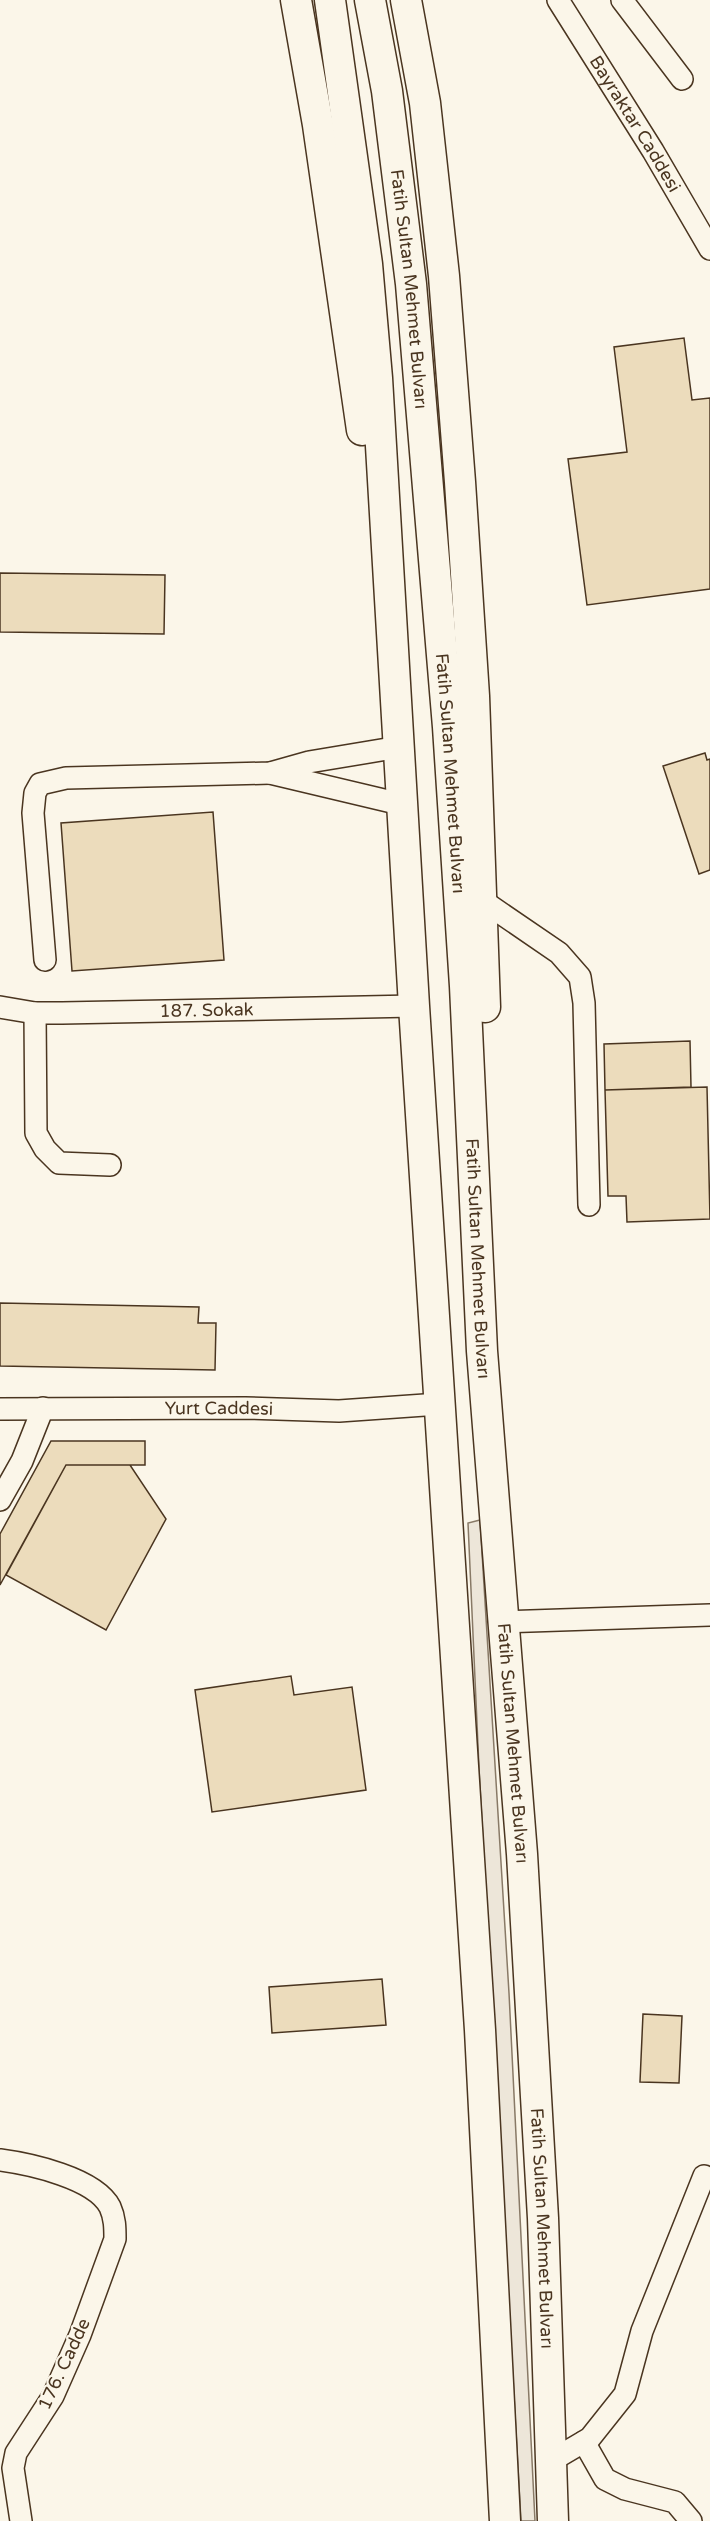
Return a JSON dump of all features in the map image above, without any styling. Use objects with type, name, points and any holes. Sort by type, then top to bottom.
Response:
[{"type":"highway","points":[[296,0],[320,137],[395,658]]},
{"type":"highway","points":[[406,0],[425,104],[444,276],[474,696],[483,901],[485,1011],[470,1102]]},
{"type":"highway","name":"Fatih Sultan Mehmet Bulvarı","points":[[370,3],[387,91],[412,296],[448,728],[470,1102],[481,1340],[525,1901],[543,2218],[553,2521]]},
{"type":"highway","points":[[331,5],[367,264],[395,658],[414,1006],[480,2030],[505,2521]]},
{"type":"street","name":"Bayraktar Caddesi","points":[[558,0],[653,151],[710,249]]},
{"type":"street","points":[[622,0],[682,79]]},
{"type":"street","points":[[45,960],[33,813],[35,793],[40,784],[66,778],[270,773],[309,762],[399,747]]},
{"type":"street","points":[[270,773],[392,802],[403,807]]},
{"type":"street","points":[[483,901],[559,953],[580,977],[584,1003],[589,1205]]},
{"type":"street","name":"187. Sokak","points":[[0,1006],[35,1013],[414,1006]]},
{"type":"street","points":[[35,1013],[36,1133],[45,1149],[58,1163],[110,1165]]},
{"type":"street","name":"Yurt Caddesi","points":[[0,1409],[245,1408],[339,1411],[439,1404]]},
{"type":"street","points":[[0,1500],[22,1461],[43,1408]]},
{"type":"street","points":[[503,1622],[710,1615]]},
{"type":"street","name":"176. Cadde","points":[[0,2160],[20,2162],[63,2175],[90,2187],[109,2205],[115,2224],[115,2239],[80,2335],[53,2396],[16,2453],[13,2468],[21,2521]]},
{"type":"street","points":[[551,2461],[590,2438],[625,2394],[642,2331],[704,2176]]},
{"type":"street","points":[[584,2442],[605,2480],[625,2489],[675,2502],[691,2521]]},
{"type":"shaded area","points":[[480,1520],[509,1993],[535,2521],[521,2521],[479,1768],[468,1523]]},
{"type":"building","points":[[684,338],[692,400],[710,398],[710,589],[587,605],[568,459],[627,452],[614,347]]},
{"type":"building","points":[[0,573],[165,575],[164,634],[0,632]]},
{"type":"building","points":[[705,753],[707,760],[710,759],[710,870],[699,874],[663,766]]},
{"type":"building","points":[[213,812],[224,960],[72,971],[61,823]]},
{"type":"building","points":[[690,1041],[691,1087],[605,1090],[604,1044]]},
{"type":"building","points":[[707,1087],[710,1219],[627,1222],[626,1196],[608,1196],[605,1090]]},
{"type":"building","points":[[0,1303],[199,1307],[198,1323],[216,1323],[215,1370],[0,1366]]},
{"type":"building","points":[[51,1441],[145,1441],[145,1465],[66,1465],[0,1585],[0,1534]]},
{"type":"building","points":[[66,1465],[130,1465],[166,1519],[106,1630],[6,1575]]},
{"type":"building","points":[[291,1676],[294,1695],[352,1687],[366,1790],[212,1812],[195,1690]]},
{"type":"building","points":[[382,1979],[386,2025],[272,2033],[269,1987]]},
{"type":"building","points":[[643,2014],[682,2016],[679,2083],[640,2082]]}]
